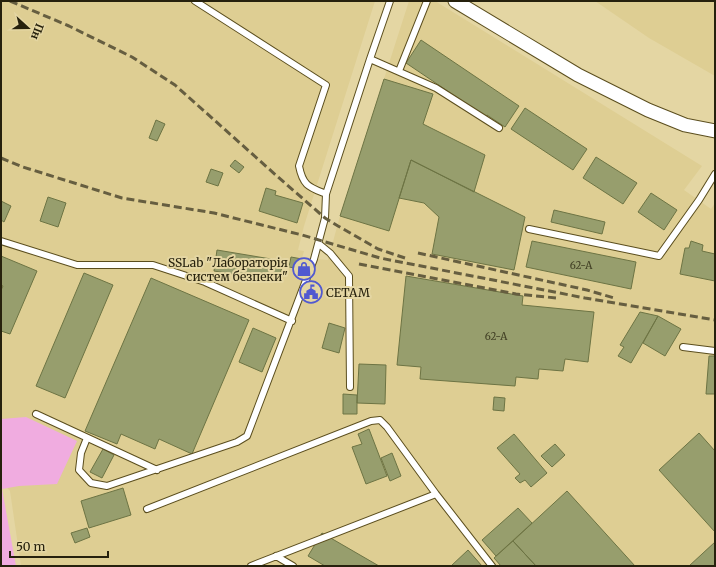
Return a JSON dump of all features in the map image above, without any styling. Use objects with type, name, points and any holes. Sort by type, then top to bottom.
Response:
[{"type":"street","points":[[455,1],[578,75],[648,110],[684,124],[715,131]]},
{"type":"lane","points":[[195,1],[326,85],[299,166],[301,178],[309,187],[326,194]]},
{"type":"lane","points":[[87,438],[81,453],[80,470],[91,482],[107,486],[237,442],[248,436],[292,321],[319,244],[325,218],[326,194],[390,1]]},
{"type":"lane","points":[[399,71],[427,1]]},
{"type":"lane","points":[[370,59],[436,88],[499,128]]},
{"type":"lane","points":[[529,229],[659,256],[699,200],[715,174]]},
{"type":"lane","points":[[1,241],[77,265],[153,265],[205,282],[292,321]]},
{"type":"lane","points":[[319,244],[330,253],[349,276],[350,387]]},
{"type":"lane","points":[[683,347],[715,351]]},
{"type":"lane","points":[[36,414],[157,470]]},
{"type":"lane","points":[[147,509],[371,421],[380,420],[387,427],[436,494],[492,566]]},
{"type":"lane","points":[[251,566],[436,494]]},
{"type":"lane","points":[[276,556],[293,566]]},
{"type":"shaded area","points":[[1,1],[375,1],[304,226],[298,250],[304,251],[302,258],[328,260],[340,216],[409,1],[435,1],[702,166],[684,190],[711,209],[715,203],[715,566],[21,566],[10,491],[1,481]]},
{"type":"shaded area","points":[[595,1],[715,1],[715,76],[649,38]]},
{"type":"shaded area","points":[[26,417],[77,441],[57,484],[19,486],[2,489],[16,566],[1,566],[1,419]]},
{"type":"building","points":[[421,40],[519,106],[505,127],[487,115],[486,117],[406,63]]},
{"type":"building","points":[[384,79],[433,94],[423,124],[485,155],[474,192],[411,160],[389,231],[340,216]]},
{"type":"building","points":[[525,108],[587,149],[573,170],[511,129]]},
{"type":"building","points":[[156,120],[165,124],[157,141],[149,138]]},
{"type":"building","points":[[596,157],[637,183],[623,204],[583,178]]},
{"type":"building","points":[[235,160],[244,167],[239,173],[230,166]]},
{"type":"building","points":[[411,160],[525,217],[514,270],[432,254],[439,217],[424,203],[399,198]]},
{"type":"building","points":[[211,169],[223,173],[218,186],[206,182]]},
{"type":"building","points":[[266,188],[276,191],[275,195],[303,203],[297,223],[259,211]]},
{"type":"building","points":[[651,193],[677,210],[664,230],[638,212]]},
{"type":"building","points":[[48,197],[66,203],[58,227],[40,221]]},
{"type":"building","points":[[1,201],[11,206],[4,222],[1,220]]},
{"type":"building","points":[[554,210],[605,222],[602,234],[551,222]]},
{"type":"building","points":[[532,241],[636,262],[631,289],[526,267]]},
{"type":"building","points":[[691,241],[703,245],[702,251],[715,254],[715,281],[680,274],[685,248],[689,248]]},
{"type":"building","points":[[217,250],[283,261],[279,282],[214,271]]},
{"type":"building","points":[[1,256],[37,271],[10,334],[1,331],[1,290],[3,286],[1,285]]},
{"type":"building","points":[[291,257],[302,259],[300,269],[289,267]]},
{"type":"building","points":[[84,273],[113,285],[65,398],[36,386]]},
{"type":"building","points":[[406,276],[523,296],[522,305],[594,312],[588,362],[565,359],[563,371],[539,369],[538,379],[516,377],[515,386],[420,379],[421,367],[397,365]]},
{"type":"building","points":[[151,278],[249,320],[192,454],[159,439],[155,449],[121,434],[117,444],[85,431]]},
{"type":"building","points":[[640,312],[658,316],[631,363],[618,356],[624,347],[620,345]]},
{"type":"building","points":[[658,316],[681,329],[665,356],[643,343]]},
{"type":"building","points":[[329,323],[345,328],[339,353],[322,348]]},
{"type":"building","points":[[253,328],[276,338],[262,372],[239,362]]},
{"type":"building","points":[[709,356],[715,356],[715,394],[706,394]]},
{"type":"building","points":[[359,364],[386,365],[385,404],[357,403]]},
{"type":"building","points":[[343,394],[357,395],[357,414],[343,414]]},
{"type":"building","points":[[494,397],[505,398],[504,411],[493,410]]},
{"type":"building","points":[[369,429],[387,476],[366,484],[352,447],[362,444],[358,434]]},
{"type":"building","points":[[699,433],[715,451],[715,532],[659,470]]},
{"type":"building","points":[[514,434],[547,473],[531,487],[525,480],[520,483],[515,478],[520,474],[497,448]]},
{"type":"building","points":[[555,444],[565,455],[552,467],[541,456]]},
{"type":"building","points":[[103,449],[114,455],[102,478],[90,472]]},
{"type":"building","points":[[392,453],[401,476],[390,481],[381,458]]},
{"type":"building","points":[[123,488],[131,515],[89,528],[81,501]]},
{"type":"building","points":[[567,491],[635,566],[536,566],[513,541]]},
{"type":"building","points":[[518,508],[532,523],[496,556],[482,540]]},
{"type":"building","points":[[87,528],[90,537],[75,543],[71,533]]},
{"type":"building","points":[[322,533],[379,566],[325,566],[308,556]]},
{"type":"building","points":[[513,541],[536,566],[501,566],[494,558]]},
{"type":"building","points":[[715,542],[715,566],[689,566]]},
{"type":"building","points":[[468,550],[482,566],[451,566]]},
{"type":"railway","points":[[10,1],[69,26],[132,57],[175,85],[325,218],[378,249],[405,258]]},
{"type":"railway","points":[[1,158],[23,167],[122,198],[214,213],[302,235],[380,258],[585,298],[715,320]]},
{"type":"railway","points":[[418,253],[587,290],[614,298]]},
{"type":"railway","points":[[359,264],[516,294],[557,298]]},
{"type":"place","name":"SSLab \"Лабораторія систем безпеки\"","points":[[304,269]]},
{"type":"place","name":"СЕТАМ","points":[[311,292]]}]
